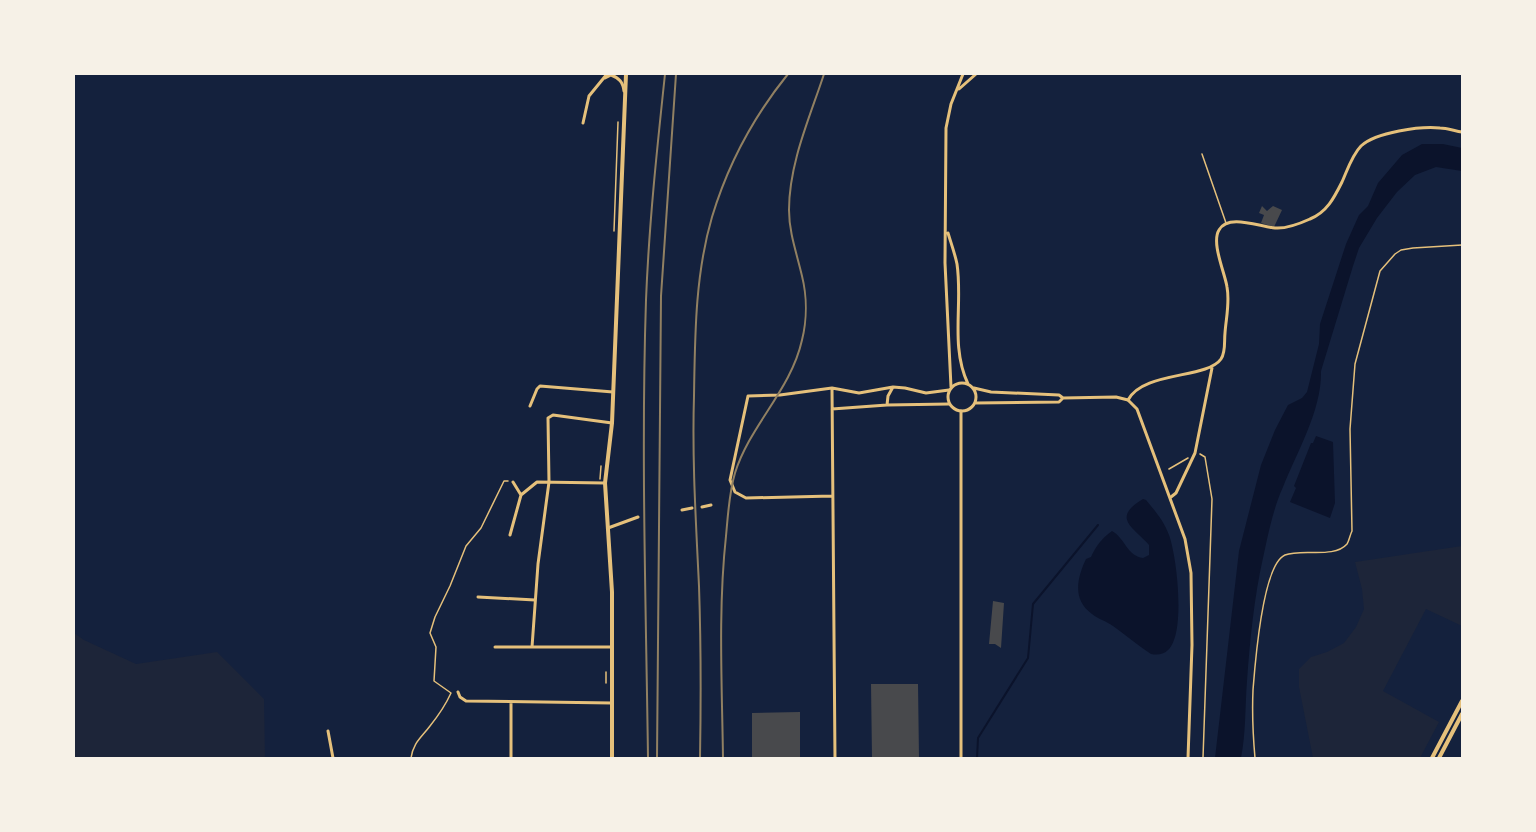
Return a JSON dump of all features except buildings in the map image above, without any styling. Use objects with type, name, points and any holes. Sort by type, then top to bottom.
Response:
[{"type":"main road","points":[[612,759],[612,647],[605,483],[612,423],[626,74]]},
{"type":"main road","points":[[1432,759],[1462,700]]},
{"type":"main road","points":[[1439,759],[1462,714]]},
{"type":"street","points":[[609,74],[618,78],[623,84],[625,94]]},
{"type":"street","points":[[583,123],[590,96],[599,82],[609,74],[616,74]]},
{"type":"street","points":[[949,404],[945,263],[946,128],[951,104],[963,74]]},
{"type":"street","points":[[958,90],[976,74]]},
{"type":"street","points":[[1128,400],[1131,393],[1163,378],[1212,368],[1220,362],[1224,353],[1228,301],[1227,284],[1219,255],[1217,235],[1218,230],[1226,223],[1239,221],[1275,228],[1289,227],[1313,218],[1327,208],[1361,147],[1374,138],[1404,130],[1439,128],[1462,132]]},
{"type":"street","points":[[947,228],[957,265],[959,356],[968,384]]},
{"type":"street","points":[[1171,497],[1176,493],[1195,453],[1212,368]]},
{"type":"street","points":[[832,496],[746,498],[740,496],[732,488],[730,475],[748,396],[780,395],[832,388],[860,393],[892,387],[926,393],[950,389],[959,383],[991,392],[1059,395],[1063,398],[1108,397],[1128,400],[1137,409],[1142,419],[1171,497],[1185,539],[1191,573],[1192,645],[1188,759]]},
{"type":"street","points":[[530,406],[540,386],[613,392]]},
{"type":"street","points":[[887,405],[892,387]]},
{"type":"street","points":[[832,388],[835,759]]},
{"type":"street","points":[[832,409],[949,404],[956,410],[969,410],[975,404],[974,388]]},
{"type":"street","points":[[975,404],[1059,402],[1063,398]]},
{"type":"street","points":[[961,411],[961,759]]},
{"type":"street","points":[[532,647],[535,600],[549,482],[548,418],[550,416],[612,423]]},
{"type":"street","points":[[513,482],[521,495]]},
{"type":"street","points":[[510,535],[521,495],[537,482],[605,483]]},
{"type":"street","points":[[702,507],[711,505]]},
{"type":"street","points":[[681,510],[692,508]]},
{"type":"street","points":[[608,528],[638,517]]},
{"type":"street","points":[[478,597],[535,600]]},
{"type":"street","points":[[495,647],[612,647]]},
{"type":"street","points":[[458,692],[460,698],[466,701],[612,703]]},
{"type":"street","points":[[510,702],[511,759]]},
{"type":"street","points":[[328,731],[333,759]]},
{"type":"lane","points":[[1202,154],[1226,223]]},
{"type":"path","points":[[1255,759],[1253,691],[1256,656],[1268,582],[1274,565],[1283,556],[1289,554],[1339,550],[1347,544],[1352,531],[1350,429],[1355,364],[1380,271],[1401,250],[1462,245]]},
{"type":"path","points":[[1169,469],[1195,453],[1205,457],[1212,499],[1203,759]]},
{"type":"path","points":[[411,759],[412,747],[430,727],[451,693],[434,681],[436,647],[430,633],[435,617],[466,546],[482,528],[504,481],[513,482]]},
{"type":"shaded area","points":[[1422,144],[1443,144],[1462,148],[1462,171],[1436,167],[1415,175],[1397,192],[1377,218],[1359,248],[1321,371],[1313,416],[1279,495],[1269,531],[1253,619],[1241,758],[1215,758],[1239,551],[1261,465],[1288,405],[1302,398],[1307,392],[1319,344],[1320,324],[1346,244],[1359,215],[1368,206],[1378,183],[1402,155]]},
{"type":"shaded area","points":[[1316,436],[1333,442],[1335,503],[1330,518],[1290,502],[1296,488],[1294,486]]},
{"type":"shaded area","points":[[1143,499],[1156,512],[1167,530],[1177,577],[1178,612],[1174,641],[1168,650],[1158,654],[1151,654],[1113,626],[1092,614],[1081,602],[1078,588],[1086,559],[1091,557],[1100,542],[1112,531],[1133,554],[1143,558],[1149,555],[1149,545],[1132,528],[1127,517],[1133,506]]},
{"type":"shaded area","points":[[1462,546],[1462,626],[1426,609],[1383,691],[1439,722],[1420,758],[1313,758],[1299,687],[1299,669],[1311,657],[1344,643],[1356,627],[1364,609],[1355,562]]},
{"type":"shaded area","points":[[74,633],[136,664],[217,652],[264,699],[265,758],[74,758]]},
{"type":"waterway","points":[[977,758],[978,738],[1028,658],[1033,604],[1098,525]]},
{"type":"railway","points":[[648,758],[644,529],[646,300],[656,158],[665,74]]},
{"type":"railway","points":[[657,758],[661,296],[676,74]]},
{"type":"railway","points":[[700,758],[700,629],[694,444],[695,351],[699,283],[706,239],[726,178],[753,124],[788,74]]},
{"type":"railway","points":[[723,758],[722,591],[730,496],[735,473],[742,456],[789,375],[802,340],[806,300],[790,227],[790,192],[801,140],[824,74]]}]
